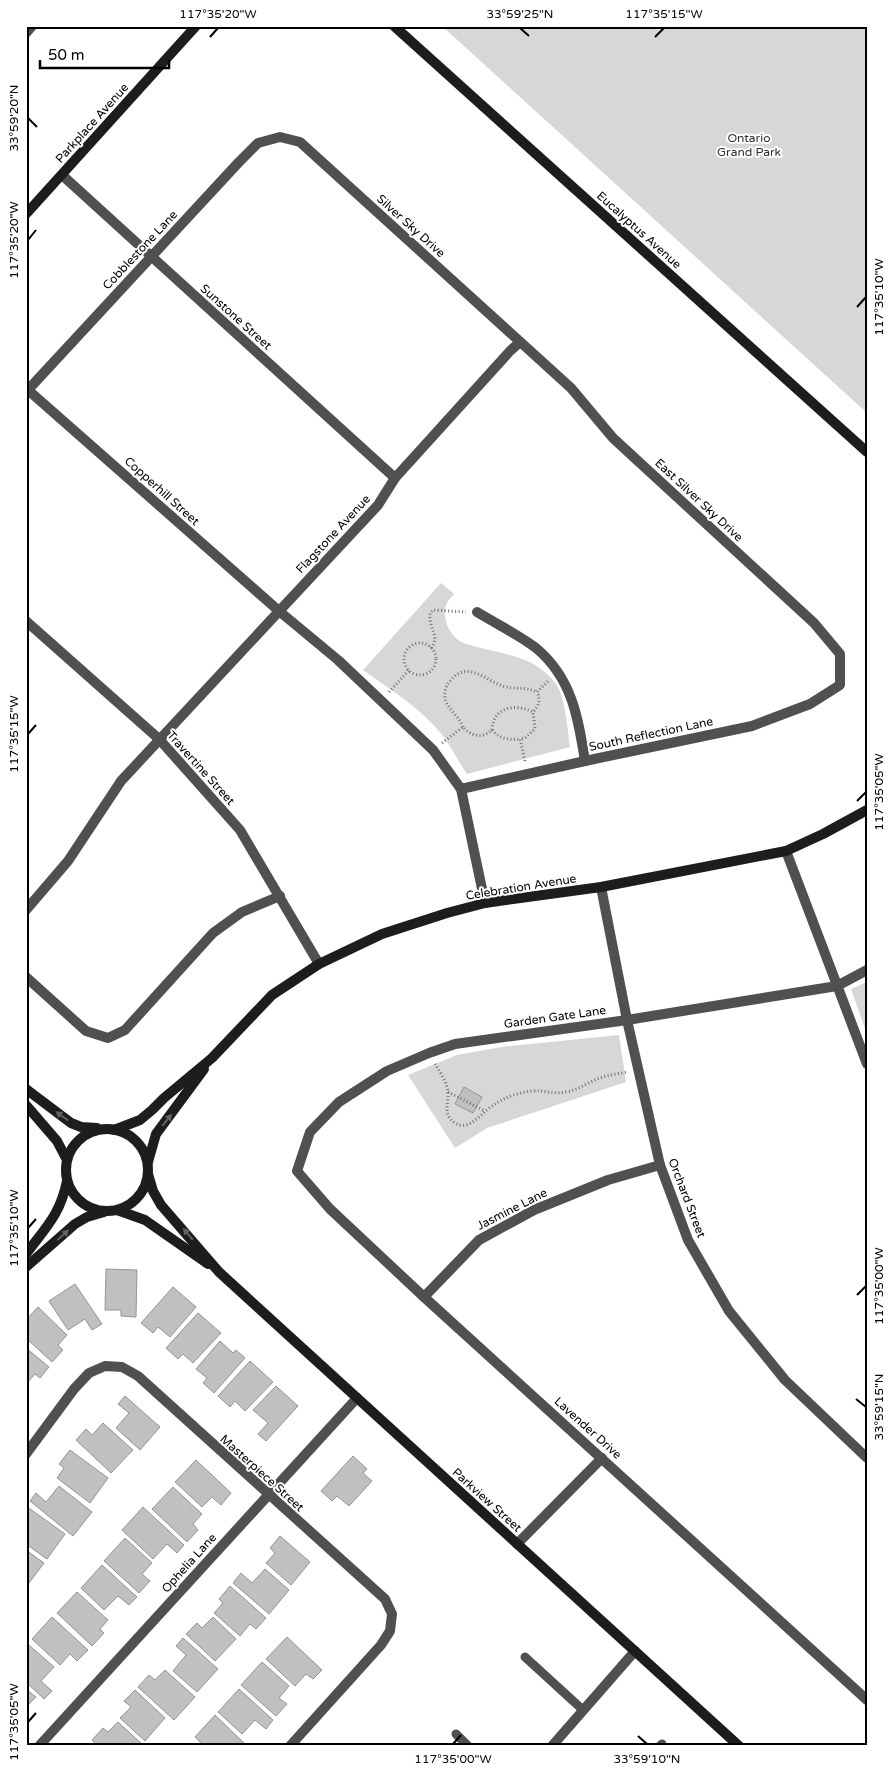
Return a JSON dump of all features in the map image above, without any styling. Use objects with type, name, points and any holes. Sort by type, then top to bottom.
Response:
[{"type":"street","points":[[26,33],[32,26]]},
{"type":"street","name":"Parkplace Avenue","points":[[26,214],[196,26]]},
{"type":"street","name":"Eucalyptus Avenue","points":[[394,26],[867,452]]},
{"type":"street","name":"Cobblestone Lane","points":[[27,391],[239,162],[258,143],[280,137]]},
{"type":"street","name":"Silver Sky Drive","points":[[280,137],[300,142],[520,342]]},
{"type":"street","name":"Sunstone Street","points":[[62,175],[395,478]]},
{"type":"street","name":"Flagstone Avenue","points":[[26,910],[68,862],[121,781],[378,504],[395,478],[520,342]]},
{"type":"street","name":"East Silver Sky Drive","points":[[520,342],[571,388],[613,438],[814,623],[840,654],[840,685]]},
{"type":"street","name":"Copperhill Street","points":[[27,391],[41,400],[279,611],[338,660],[433,750],[461,789]]},
{"type":"street","points":[[477,612],[536,648],[558,672],[577,712],[585,761]]},
{"type":"street","name":"Travertine Street","points":[[27,624],[159,739],[240,830],[319,964]]},
{"type":"street","name":"South Reflection Lane","points":[[461,789],[752,726],[810,704],[840,685]]},
{"type":"street","points":[[461,789],[485,903]]},
{"type":"street","name":"Celebration Avenue","points":[[114,1130],[140,1120],[212,1058],[272,995],[319,964],[382,934],[485,903],[601,887],[786,851],[823,834],[867,810]]},
{"type":"street","points":[[786,851],[867,1064]]},
{"type":"street","name":"Orchard Street","points":[[601,887],[627,1020],[660,1166],[688,1240],[729,1311],[785,1380],[867,1458]]},
{"type":"street","points":[[26,977],[86,1031],[108,1038],[125,1030],[213,933],[242,912],[280,896]]},
{"type":"street","name":"Garden Gate Lane","points":[[297,1171],[310,1132],[339,1102],[387,1071],[429,1053],[455,1044],[627,1020],[837,986],[867,970]]},
{"type":"street","name":"Celebration Avenue","points":[[148,1169],[156,1134],[212,1058]]},
{"type":"street","points":[[26,1089],[71,1123],[81,1127],[114,1130],[126,1134],[136,1141],[144,1152],[148,1169],[145,1186],[138,1197],[129,1205],[87,1217],[75,1224],[26,1267]]},
{"type":"street","points":[[26,1104],[57,1141],[67,1160]]},
{"type":"street","points":[[26,1254],[59,1209],[64,1198],[67,1181],[67,1160],[70,1151],[84,1136],[93,1131],[103,1129]]},
{"type":"street","name":"Jasmine Lane","points":[[424,1297],[479,1240],[487,1235],[534,1210],[608,1180],[660,1166]]},
{"type":"street","name":"Parkview Street","points":[[148,1169],[153,1191],[161,1205],[219,1272],[739,1746]]},
{"type":"street","name":"Lavender Drive","points":[[297,1171],[330,1209],[424,1297],[867,1700]]},
{"type":"street","points":[[67,1181],[78,1200],[87,1206],[97,1210],[113,1211]]},
{"type":"street","name":"Parkview Street","points":[[113,1211],[133,1214],[152,1224],[173,1241],[219,1272]]},
{"type":"street","name":"Masterpiece Street","points":[[26,1454],[88,1373],[105,1366],[122,1367],[138,1376],[385,1599],[392,1614],[390,1631],[381,1645],[290,1746]]},
{"type":"street","name":"Ophelia Lane","points":[[40,1746],[356,1398]]},
{"type":"street","points":[[517,1544],[602,1458]]},
{"type":"street","points":[[552,1746],[635,1652]]},
{"type":"lane","points":[[524,1657],[583,1710]]},
{"type":"lane","points":[[456,1734],[468,1746]]},
{"type":"path","points":[[431,648],[436,642],[431,626],[430,613],[433,610],[477,612]]},
{"type":"path","points":[[420,643],[431,648],[436,660],[432,669],[424,675],[413,674],[408,670],[404,661],[406,651],[410,647],[420,643]]},
{"type":"path","points":[[381,701],[408,670]]},
{"type":"path","points":[[474,672],[502,686],[518,689],[529,688],[537,692],[540,699],[539,704],[532,712],[518,707],[506,709],[494,720],[492,730],[489,733],[475,736],[468,732],[448,706],[445,691],[448,683],[457,674],[474,672]]},
{"type":"path","points":[[537,692],[558,672]]},
{"type":"path","points":[[492,730],[497,735],[505,738],[526,738],[535,729],[532,712]]},
{"type":"path","points":[[433,750],[464,727]]},
{"type":"path","points":[[520,739],[528,774]]},
{"type":"path","points":[[429,1053],[444,1079],[448,1092],[446,1109],[448,1116],[460,1125],[467,1125],[473,1122],[497,1102],[509,1096],[538,1091],[564,1093],[575,1090],[598,1078],[638,1070]]},
{"type":"path","points":[[448,1092],[485,1111]]},
{"type":"green space","name":"Ontario Grand Park","points":[[442,26],[867,26],[867,413]]},
{"type":"green space","points":[[441,583],[454,594],[447,603],[445,615],[448,627],[456,638],[466,644],[532,663],[556,684],[564,705],[570,747],[467,774],[444,737],[426,718],[363,670]]},
{"type":"green space","points":[[867,982],[867,1034],[851,989]]},
{"type":"green space","points":[[619,1035],[626,1082],[487,1128],[455,1148],[408,1075],[457,1055],[501,1047]]},
{"type":"building","points":[[464,1087],[482,1097],[473,1113],[455,1104]]},
{"type":"building","points":[[106,1269],[137,1270],[136,1317],[121,1316],[121,1310],[105,1310]]},
{"type":"building","points":[[75,1284],[102,1324],[92,1330],[85,1319],[68,1330],[49,1301]]},
{"type":"building","points":[[173,1287],[196,1307],[170,1337],[158,1327],[153,1333],[141,1323]]},
{"type":"building","points":[[38,1307],[67,1335],[58,1345],[63,1350],[52,1362],[26,1338],[26,1320]]},
{"type":"building","points":[[198,1313],[221,1333],[193,1363],[183,1354],[178,1359],[166,1348]]},
{"type":"building","points":[[220,1341],[233,1353],[236,1350],[245,1358],[214,1393],[203,1383],[207,1378],[196,1369]]},
{"type":"building","points":[[26,1348],[49,1367],[40,1378],[35,1374],[26,1384]]},
{"type":"building","points":[[250,1361],[273,1382],[245,1411],[235,1401],[230,1407],[218,1396]]},
{"type":"building","points":[[276,1386],[298,1406],[266,1441],[258,1434],[268,1423],[253,1410]]},
{"type":"building","points":[[125,1396],[160,1427],[140,1450],[116,1428],[129,1413],[118,1404]]},
{"type":"building","points":[[103,1423],[133,1450],[111,1473],[76,1440],[86,1429],[92,1435]]},
{"type":"building","points":[[70,1450],[108,1478],[90,1503],[57,1478],[64,1468],[59,1464]]},
{"type":"building","points":[[353,1456],[367,1469],[363,1473],[372,1481],[349,1506],[337,1496],[332,1501],[321,1491]]},
{"type":"building","points":[[196,1460],[231,1493],[221,1505],[212,1497],[202,1507],[175,1482]]},
{"type":"building","points":[[59,1486],[92,1512],[73,1536],[30,1501],[36,1493],[46,1502]]},
{"type":"building","points":[[173,1487],[202,1514],[193,1524],[198,1530],[187,1542],[152,1509]]},
{"type":"building","points":[[26,1506],[65,1534],[47,1559],[26,1544]]},
{"type":"building","points":[[143,1507],[184,1545],[177,1553],[167,1544],[153,1559],[122,1530]]},
{"type":"building","points":[[280,1536],[310,1562],[291,1585],[266,1563],[275,1553],[270,1548]]},
{"type":"building","points":[[125,1538],[152,1563],[142,1574],[150,1581],[139,1593],[104,1561]]},
{"type":"building","points":[[26,1550],[44,1563],[26,1587]]},
{"type":"building","points":[[102,1565],[137,1597],[129,1605],[118,1596],[104,1610],[81,1588]]},
{"type":"building","points":[[265,1569],[289,1590],[269,1614],[233,1583],[241,1573],[252,1583]]},
{"type":"building","points":[[230,1586],[266,1618],[256,1629],[250,1624],[240,1636],[214,1613],[223,1603],[219,1599]]},
{"type":"building","points":[[77,1592],[108,1620],[100,1629],[104,1633],[92,1646],[57,1613]]},
{"type":"building","points":[[52,1617],[88,1650],[77,1661],[70,1654],[60,1665],[32,1639]]},
{"type":"building","points":[[213,1617],[236,1639],[215,1661],[186,1634],[197,1623],[202,1628]]},
{"type":"building","points":[[287,1637],[322,1670],[313,1679],[306,1674],[295,1686],[266,1659]]},
{"type":"building","points":[[183,1638],[218,1669],[197,1692],[173,1671],[186,1655],[176,1646]]},
{"type":"building","points":[[29,1645],[54,1667],[41,1681],[52,1691],[44,1699],[26,1682],[26,1648]]},
{"type":"building","points":[[262,1662],[289,1686],[279,1698],[287,1704],[276,1716],[241,1685]]},
{"type":"building","points":[[165,1670],[195,1697],[174,1720],[138,1687],[149,1675],[155,1680]]},
{"type":"building","points":[[26,1689],[36,1697],[26,1707]]},
{"type":"building","points":[[239,1689],[273,1720],[266,1729],[255,1720],[242,1734],[218,1712]]},
{"type":"building","points":[[135,1690],[165,1718],[145,1741],[120,1718],[131,1707],[124,1701]]},
{"type":"building","points":[[215,1715],[245,1744],[243,1746],[204,1746],[195,1737]]},
{"type":"building","points":[[118,1722],[142,1744],[140,1746],[98,1746],[92,1740],[103,1728],[108,1732]]}]
